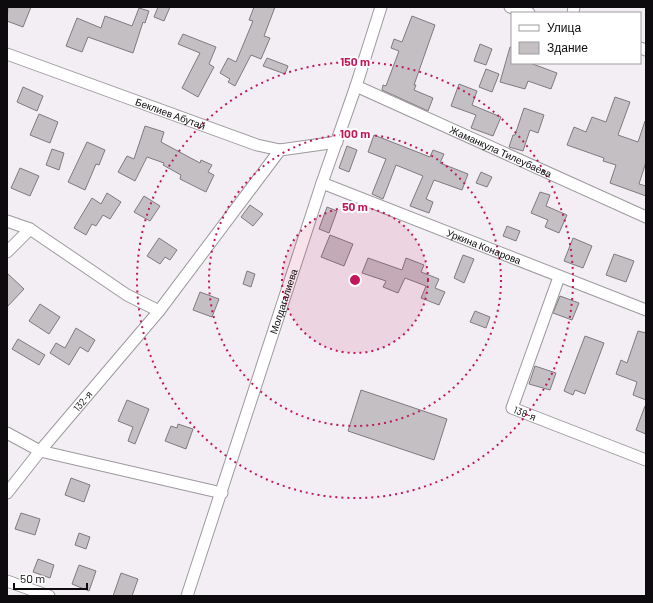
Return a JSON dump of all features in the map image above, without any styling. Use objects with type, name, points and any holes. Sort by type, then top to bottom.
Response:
[{"type":"street","name":"Молдагалиева","points":[[187,596],[381,7]]},
{"type":"street","points":[[510,7],[526,12]]},
{"type":"street","name":"Беклиев Абутай","points":[[7,54],[257,145],[280,150],[336,142]]},
{"type":"street","name":"Жаманкула Тилеубаева","points":[[356,86],[646,217]]},
{"type":"street","name":"132-я","points":[[7,493],[40,451],[159,311],[280,150]]},
{"type":"street","name":"Уркина Конарова","points":[[322,183],[559,277],[645,308]]},
{"type":"street","points":[[7,220],[30,229],[127,295],[159,311]]},
{"type":"street","points":[[7,252],[30,229]]},
{"type":"street","name":"138-я","points":[[559,277],[512,408],[646,460]]},
{"type":"street","points":[[7,433],[40,451],[222,492]]},
{"type":"street","points":[[7,581],[49,596]]},
{"type":"building","points":[[8,7],[31,7],[23,27],[7,21]]},
{"type":"building","points":[[158,7],[170,7],[164,21],[154,17]]},
{"type":"building","points":[[254,7],[275,7],[264,36],[270,38],[261,59],[251,55],[235,86],[228,82],[230,79],[220,73],[228,58],[236,62],[253,21],[249,20]]},
{"type":"building","points":[[139,8],[149,11],[145,23],[143,22],[133,53],[88,37],[82,52],[66,46],[77,18],[101,28],[105,16],[132,26]]},
{"type":"building","points":[[412,16],[435,25],[414,85],[416,85],[414,90],[433,98],[428,111],[382,90],[383,85],[386,86],[399,51],[391,48],[394,39],[402,42]]},
{"type":"building","points":[[183,34],[216,47],[209,64],[214,67],[198,97],[182,88],[200,53],[178,44]]},
{"type":"building","points":[[480,44],[492,49],[486,65],[474,61]]},
{"type":"building","points":[[510,47],[511,64],[533,64],[557,73],[551,89],[528,81],[525,89],[500,82]]},
{"type":"building","points":[[267,58],[288,66],[285,74],[263,66]]},
{"type":"building","points":[[486,69],[499,74],[492,92],[479,87]]},
{"type":"building","points":[[459,84],[477,91],[472,105],[501,117],[493,136],[471,128],[476,115],[451,106]]},
{"type":"building","points":[[23,87],[43,96],[37,111],[17,102]]},
{"type":"building","points":[[615,97],[630,102],[618,135],[638,142],[646,121],[646,162],[639,184],[646,186],[646,196],[610,183],[616,165],[603,161],[604,158],[567,145],[574,127],[586,132],[592,117],[606,122]]},
{"type":"building","points":[[524,108],[544,115],[538,133],[530,130],[523,151],[509,147],[513,135],[515,135]]},
{"type":"building","points":[[39,114],[58,122],[50,143],[30,135]]},
{"type":"building","points":[[145,126],[164,132],[161,142],[200,163],[201,160],[212,165],[208,172],[214,175],[206,192],[180,179],[181,175],[163,165],[164,163],[147,157],[135,181],[118,172],[127,156],[134,159]]},
{"type":"building","points":[[374,135],[430,157],[433,150],[444,154],[440,163],[468,174],[462,190],[434,180],[426,199],[433,202],[429,213],[410,206],[423,176],[396,165],[383,199],[372,194],[386,159],[368,152]]},
{"type":"building","points":[[87,142],[105,150],[99,165],[96,164],[85,190],[68,182]]},
{"type":"building","points":[[347,146],[357,150],[349,172],[339,168]]},
{"type":"building","points":[[52,149],[64,153],[59,170],[46,165]]},
{"type":"building","points":[[20,168],[39,176],[30,196],[11,188]]},
{"type":"building","points":[[481,172],[492,177],[487,187],[476,183]]},
{"type":"building","points":[[540,192],[550,195],[546,206],[567,215],[559,233],[545,227],[548,220],[531,213]]},
{"type":"building","points":[[107,193],[121,202],[110,219],[103,215],[96,226],[92,224],[86,235],[74,228],[92,198],[101,204]]},
{"type":"building","points":[[144,196],[160,206],[150,221],[134,212]]},
{"type":"building","points":[[250,205],[263,214],[253,226],[241,217]]},
{"type":"building","points":[[327,207],[337,211],[329,233],[319,229]]},
{"type":"building","points":[[507,226],[520,231],[516,241],[503,236]]},
{"type":"building","points":[[330,235],[353,244],[344,266],[321,257]]},
{"type":"building","points":[[159,238],[177,250],[170,260],[165,257],[160,264],[147,256]]},
{"type":"building","points":[[573,238],[592,246],[583,268],[564,261]]},
{"type":"building","points":[[614,254],[634,261],[626,282],[606,275]]},
{"type":"building","points":[[463,255],[474,259],[464,283],[454,278]]},
{"type":"building","points":[[368,258],[402,270],[406,258],[424,265],[421,272],[439,279],[435,288],[445,292],[439,305],[421,298],[426,286],[405,278],[398,293],[383,287],[386,281],[362,273]]},
{"type":"building","points":[[247,271],[255,274],[251,287],[243,284]]},
{"type":"building","points":[[7,273],[24,289],[7,307]]},
{"type":"building","points":[[200,292],[219,299],[212,317],[193,310]]},
{"type":"building","points":[[560,296],[579,303],[572,320],[553,313]]},
{"type":"building","points":[[40,304],[60,317],[49,334],[29,321]]},
{"type":"building","points":[[475,311],[490,317],[486,328],[470,322]]},
{"type":"building","points":[[76,328],[95,340],[88,352],[80,347],[69,365],[50,353],[56,343],[65,348]]},
{"type":"building","points":[[638,331],[646,333],[646,400],[633,395],[637,382],[616,374],[621,360],[627,363]]},
{"type":"building","points":[[585,336],[604,343],[585,394],[575,390],[573,395],[564,391]]},
{"type":"building","points":[[18,339],[45,355],[39,365],[12,349]]},
{"type":"building","points":[[535,366],[556,373],[550,390],[529,384]]},
{"type":"building","points":[[361,390],[447,419],[434,460],[348,431]]},
{"type":"building","points":[[127,400],[149,409],[135,444],[128,441],[133,427],[118,421]]},
{"type":"building","points":[[646,406],[646,434],[636,430]]},
{"type":"building","points":[[178,424],[193,429],[186,449],[165,441],[171,426],[177,428]]},
{"type":"building","points":[[71,478],[90,485],[84,502],[65,495]]},
{"type":"building","points":[[21,513],[40,519],[35,535],[15,529]]},
{"type":"building","points":[[79,533],[90,537],[86,549],[75,545]]},
{"type":"building","points":[[38,559],[54,565],[50,578],[33,572]]},
{"type":"building","points":[[79,565],[96,571],[89,591],[72,584]]},
{"type":"building","points":[[121,573],[138,579],[132,596],[113,596]]}]
